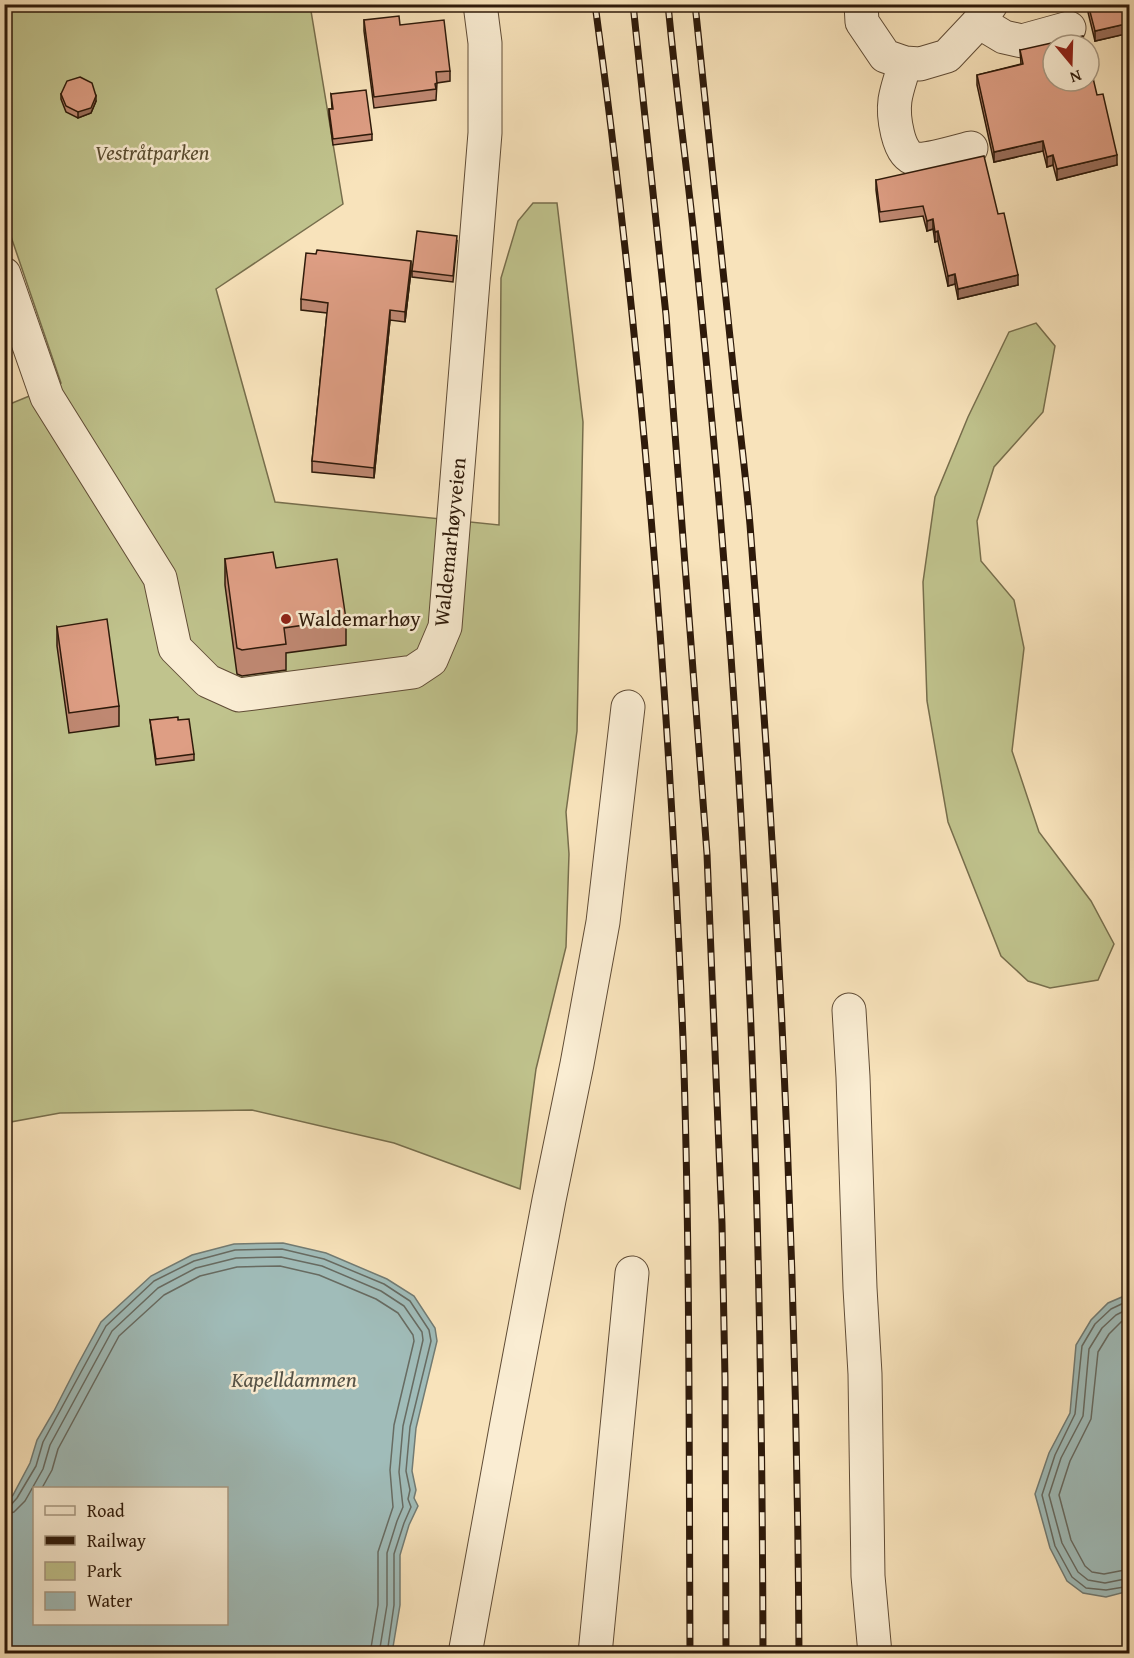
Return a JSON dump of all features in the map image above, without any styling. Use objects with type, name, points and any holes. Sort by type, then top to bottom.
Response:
[{"type":"lane","name":"Waldemarhøyveien","points":[[4,274],[47,398],[160,578],[175,648],[208,681],[239,695],[413,672],[431,660],[445,627],[485,133],[485,43],[480,4]]},
{"type":"lane","points":[[861,4],[862,22],[885,56],[905,63],[920,64],[947,56],[985,13],[1004,37],[1022,41],[1069,28]]},
{"type":"lane","points":[[905,63],[895,100],[895,118],[900,143],[907,155],[915,159],[971,148]]},
{"type":"lane","points":[[465,1653],[513,1388],[603,922],[628,707]]},
{"type":"lane","points":[[849,1010],[865,1374],[868,1576],[875,1653]]},
{"type":"lane","points":[[595,1653],[632,1273]]},
{"type":"green space","name":"Vestråtparken","points":[[5,5],[310,5],[343,204],[216,289],[275,502],[499,525],[501,278],[518,221],[533,203],[557,203],[583,422],[577,731],[566,812],[569,854],[566,947],[536,1069],[520,1189],[394,1143],[252,1110],[60,1113],[5,1123],[5,406],[61,383],[5,219]]},
{"type":"green space","points":[[1036,323],[1055,346],[1043,412],[994,467],[977,521],[981,561],[1014,600],[1024,648],[1012,751],[1039,832],[1091,901],[1114,944],[1098,980],[1050,988],[1028,981],[1001,956],[948,822],[927,701],[923,582],[935,497],[968,417],[1009,332]]},
{"type":"water","name":"Kapelldammen","points":[[283,1243],[326,1253],[387,1279],[414,1296],[435,1328],[437,1341],[416,1428],[412,1471],[416,1490],[414,1498],[418,1506],[409,1525],[400,1555],[400,1605],[392,1653],[5,1653],[5,1504],[13,1495],[30,1463],[37,1440],[101,1322],[151,1276],[192,1255],[234,1244]]},
{"type":"water","points":[[1129,1294],[1129,1591],[1106,1597],[1083,1593],[1067,1581],[1050,1548],[1035,1494],[1049,1453],[1070,1413],[1076,1345],[1091,1320],[1108,1303]]},
{"type":"building","points":[[1088,4],[1130,4],[1130,23],[1095,31]]},
{"type":"building","points":[[399,16],[400,25],[444,20],[450,71],[436,72],[436,89],[374,97],[364,20]]},
{"type":"building","points":[[1041,45],[1041,93],[1103,94],[1117,155],[1057,169],[1053,155],[1047,157],[1043,141],[994,152],[977,75],[1023,64],[1020,50]]},
{"type":"building","points":[[80,77],[92,83],[96,96],[91,108],[78,112],[66,106],[61,94],[67,81]]},
{"type":"building","points":[[366,90],[372,134],[333,139],[329,109],[333,109],[331,94]]},
{"type":"building","points":[[984,156],[998,214],[1004,213],[1018,275],[958,289],[955,274],[948,276],[933,219],[927,221],[923,206],[880,212],[876,180]]},
{"type":"building","points":[[417,231],[457,236],[453,276],[412,271]]},
{"type":"building","points":[[317,250],[411,261],[405,312],[390,310],[374,468],[312,461],[328,303],[301,299],[306,253],[316,254]]},
{"type":"building","name":"Waldemarhøy","points":[[273,552],[276,568],[337,559],[346,619],[284,628],[286,644],[242,650],[237,648],[225,559]]},
{"type":"building","points":[[107,619],[119,706],[69,713],[57,627]]},
{"type":"building","points":[[178,717],[178,720],[189,719],[194,754],[156,759],[150,720]]},
{"type":"railway","points":[[595,4],[612,133],[640,391],[670,780],[683,1039],[687,1193],[690,1654]]},
{"type":"railway","points":[[633,4],[666,315],[707,854],[722,1224],[726,1654]]},
{"type":"railway","points":[[668,4],[715,451],[732,666],[748,948],[753,1089],[760,1371],[763,1654]]},
{"type":"railway","points":[[695,4],[748,507],[770,807],[791,1230],[799,1654]]},
{"type":"place","name":"Waldemarhøy","points":[[286,619]]}]
